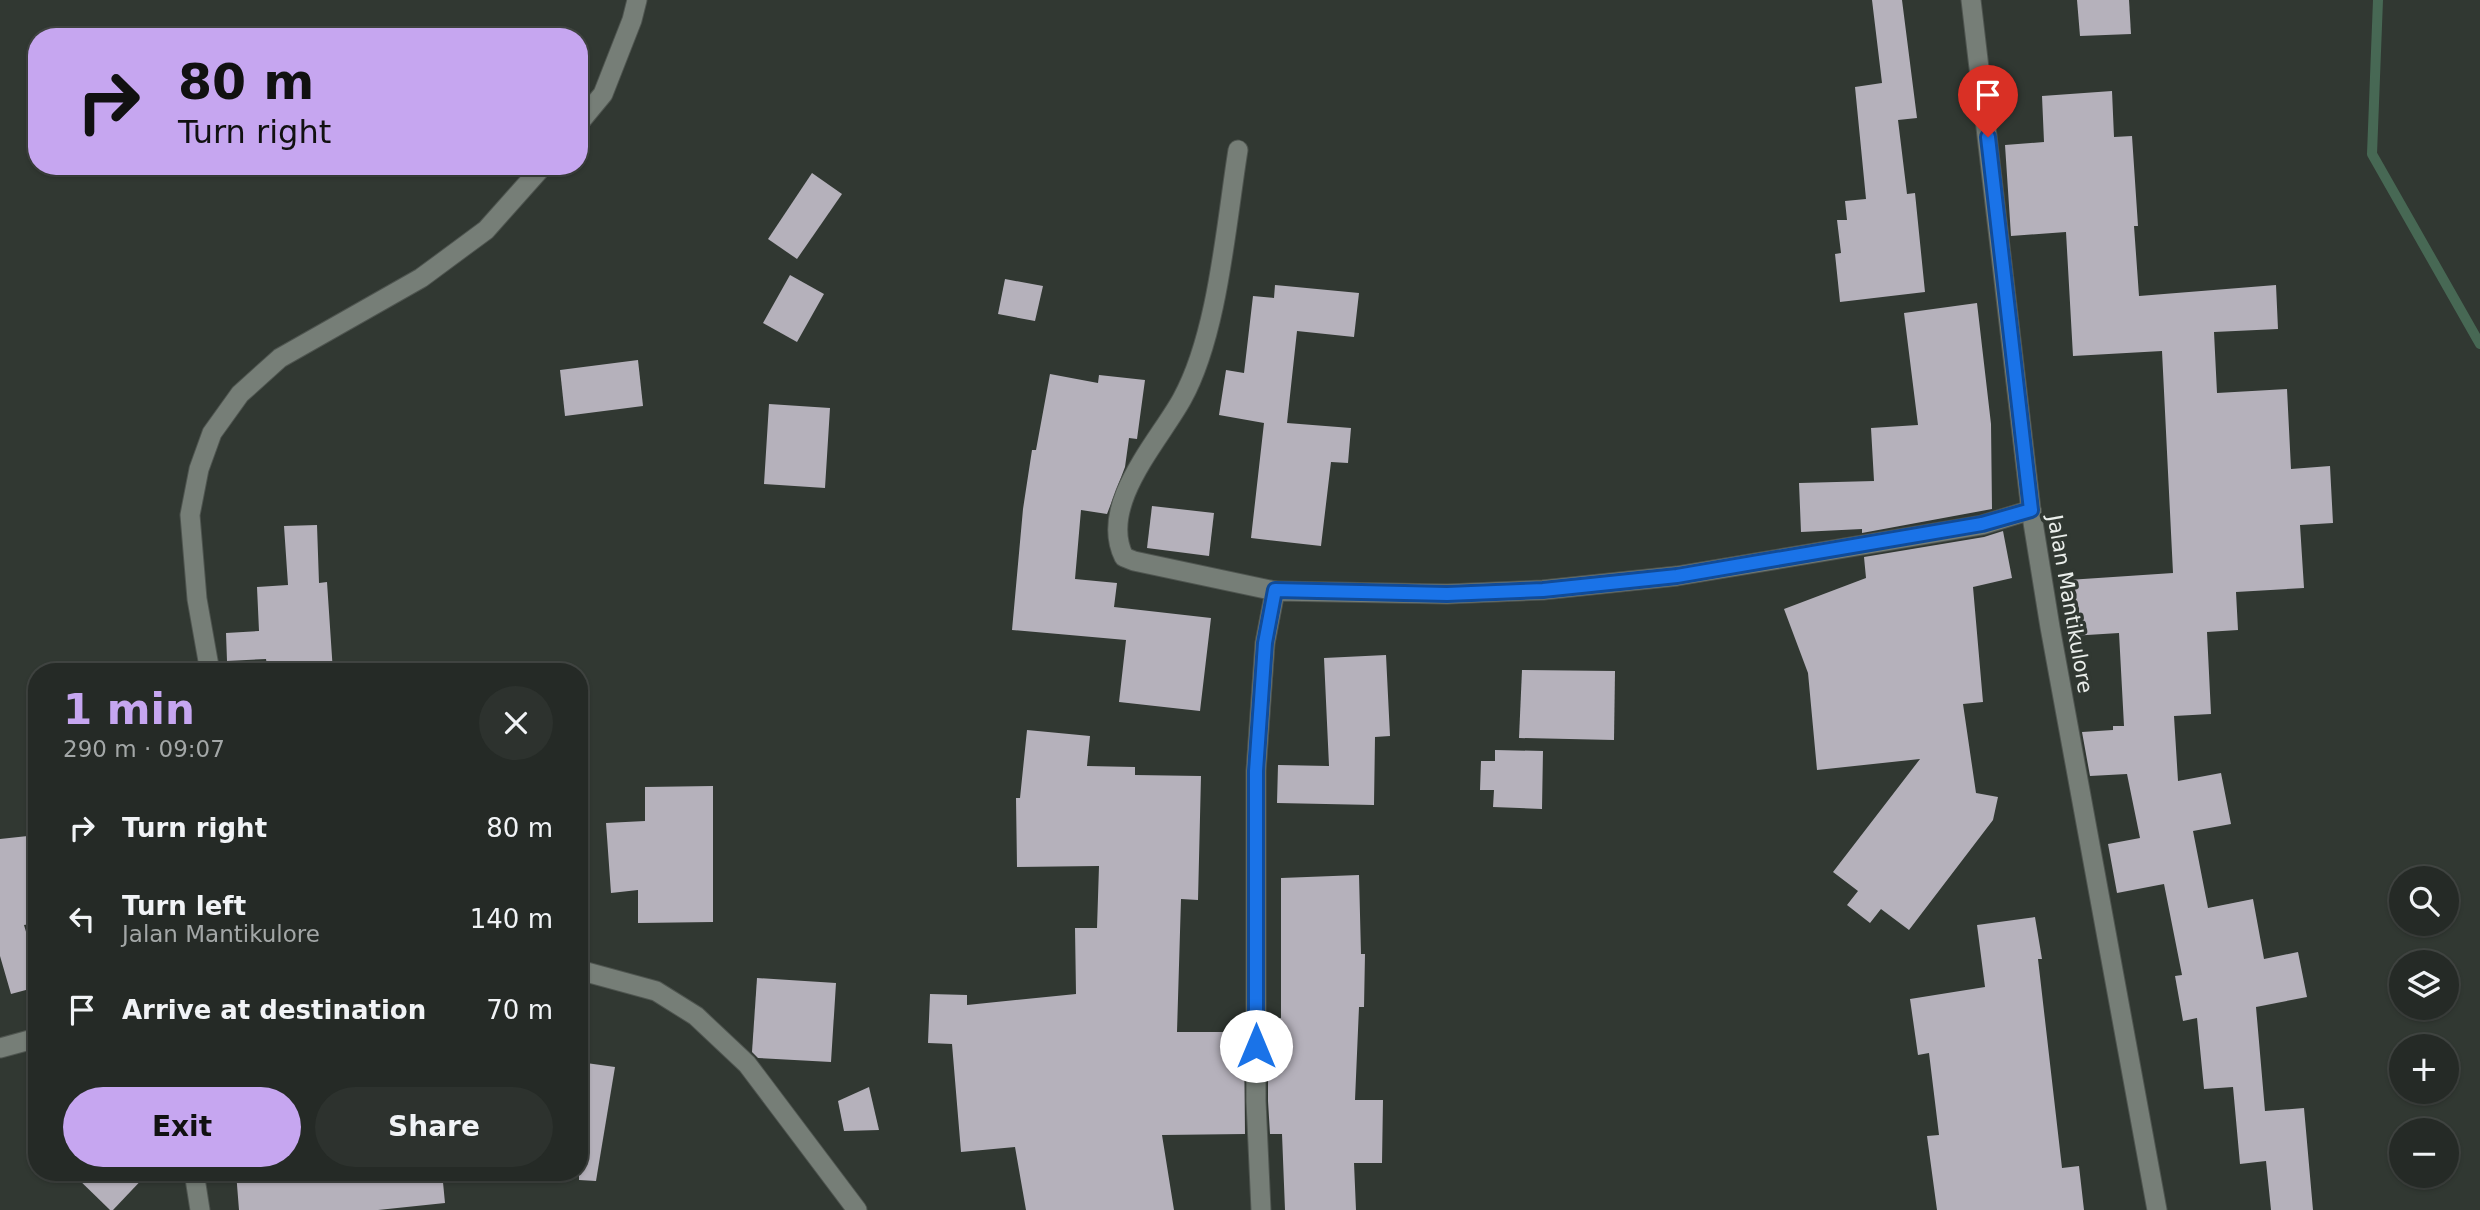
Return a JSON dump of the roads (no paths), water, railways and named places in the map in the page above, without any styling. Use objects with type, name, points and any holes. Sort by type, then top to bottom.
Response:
[{"type":"street","points":[[588,112],[603,94],[632,20],[637,0]]},
{"type":"street","name":"Jalan Mantikulore","points":[[1971,0],[2031,510],[2157,1210]]},
{"type":"street","points":[[1238,150],[1213,302],[1199,360],[1182,398],[1128,485],[1118,545],[1124,557],[1275,590],[1447,594],[1543,590],[1677,576],[1982,524],[2031,510]]},
{"type":"street","points":[[208,663],[197,598],[190,515],[200,469],[212,433],[240,394],[280,358],[421,278],[486,230],[535,175]]},
{"type":"street","points":[[1261,1210],[1256,1101],[1256,771],[1265,643],[1275,590]]},
{"type":"street","points":[[588,972],[656,991],[696,1016],[747,1064],[857,1210]]},
{"type":"street","points":[[0,1048],[28,1040]]},
{"type":"street","points":[[195,1181],[200,1210]]},
{"type":"waterway","points":[[2378,0],[2372,154],[2480,344]]}]
